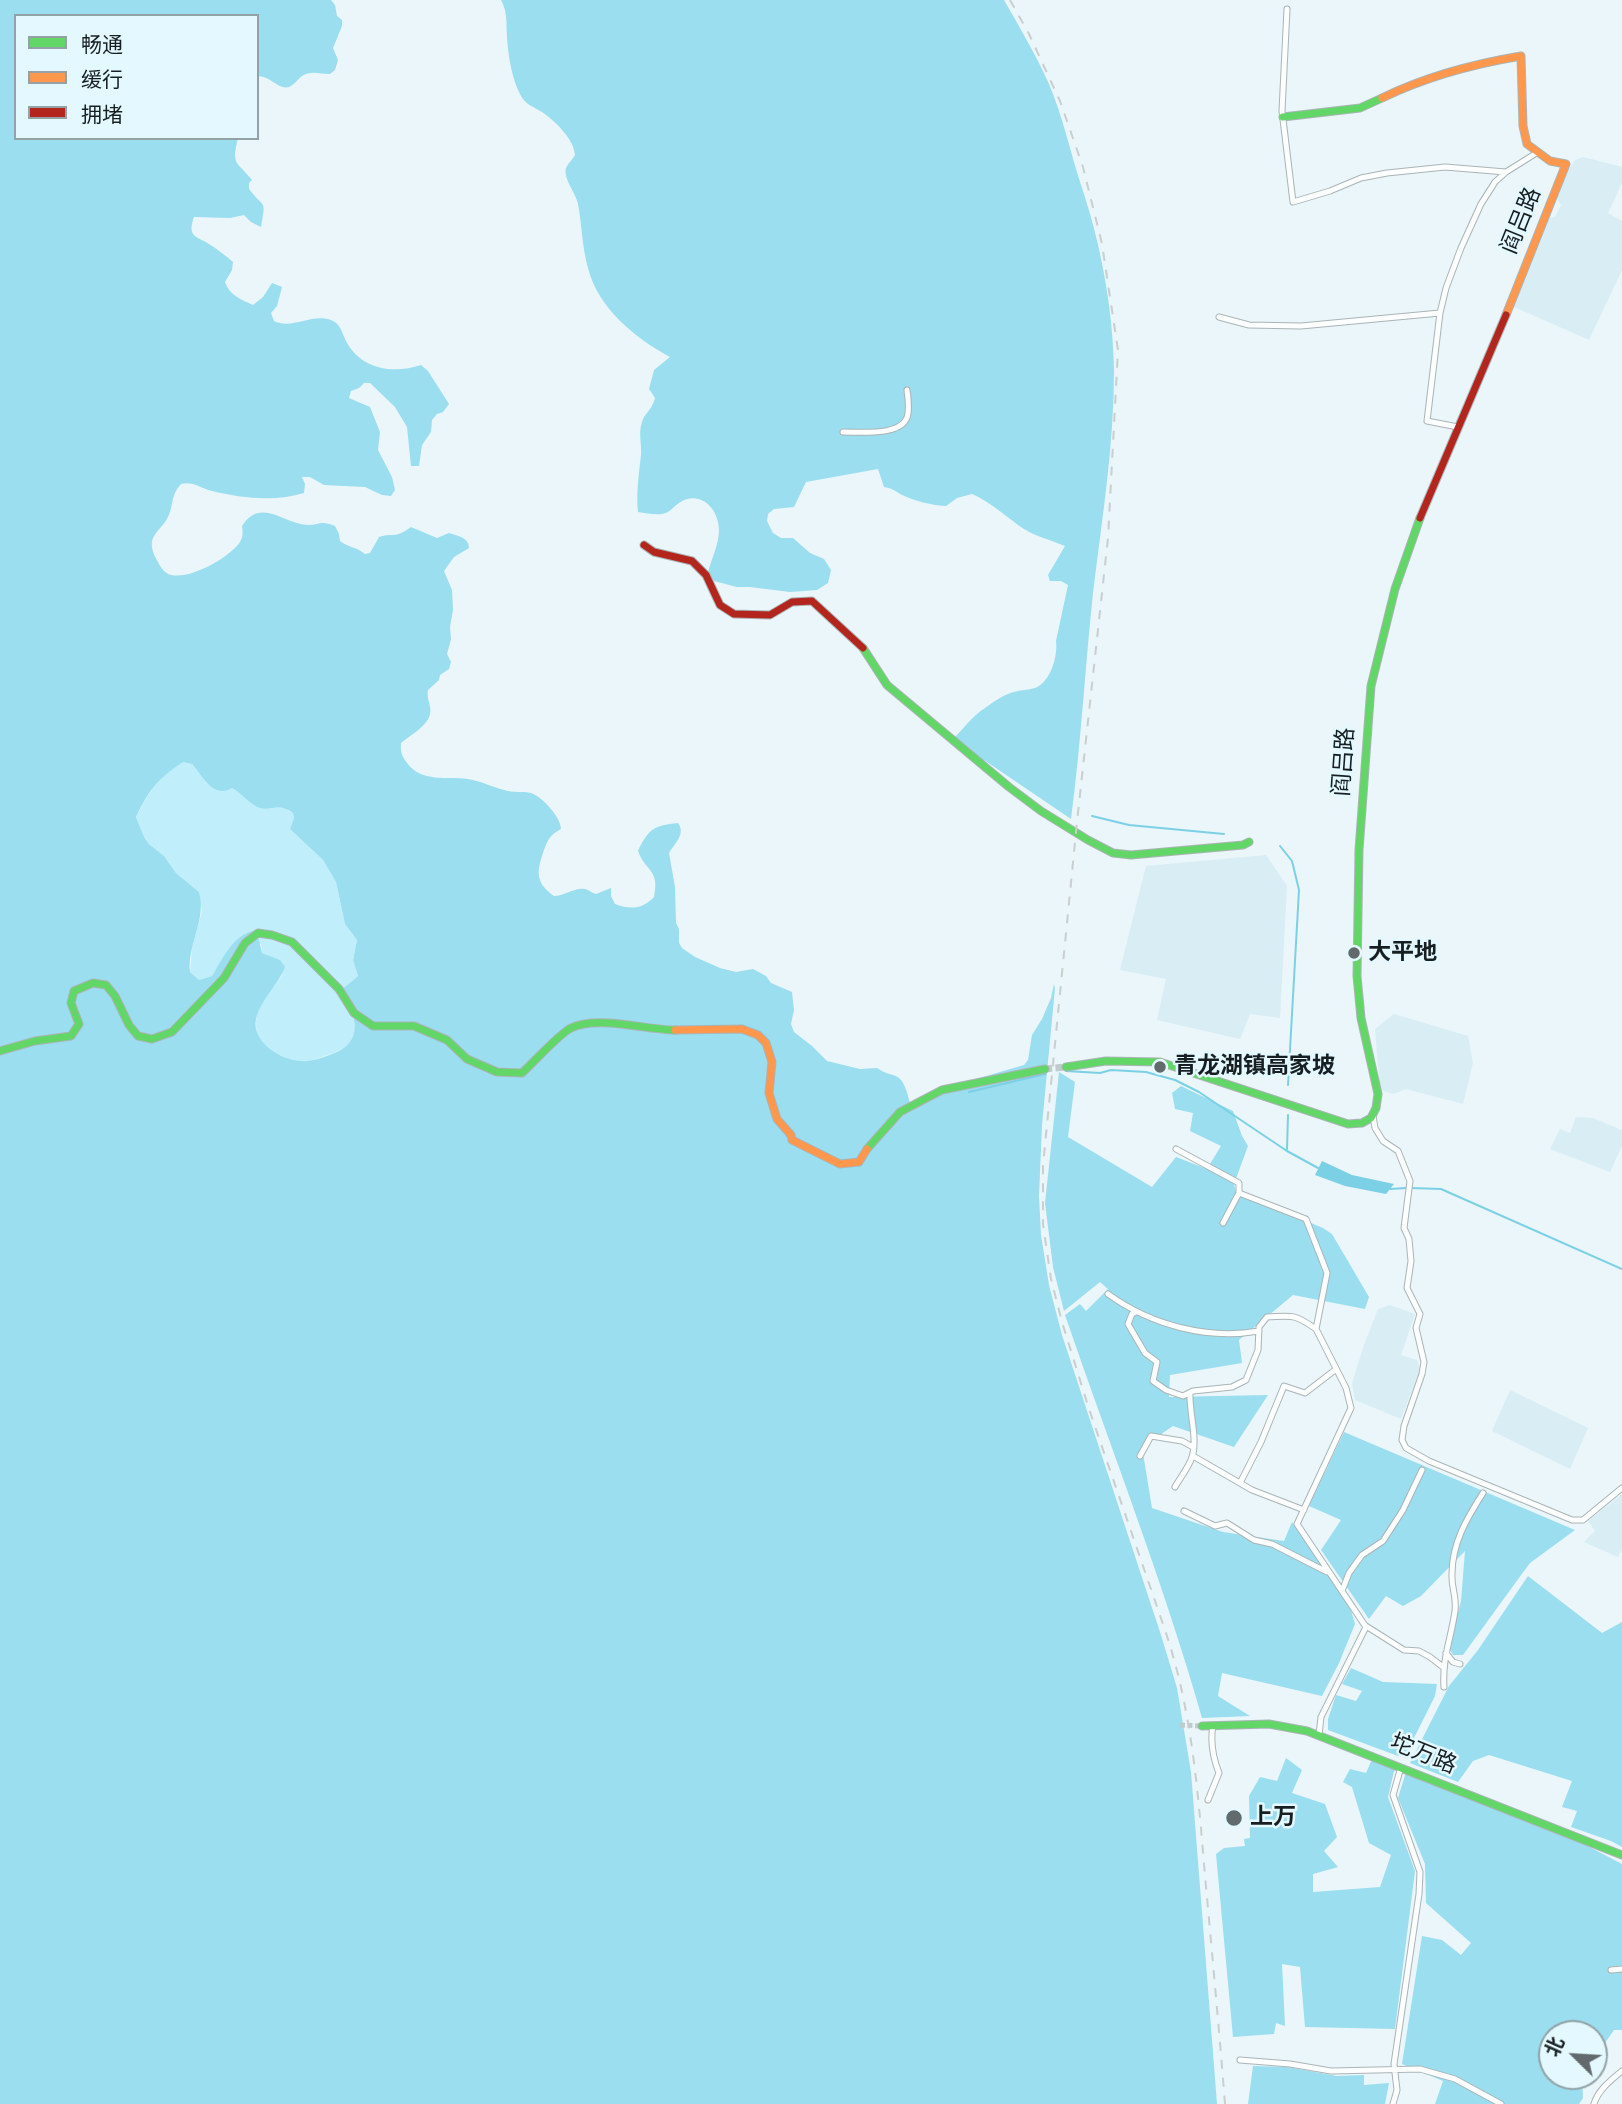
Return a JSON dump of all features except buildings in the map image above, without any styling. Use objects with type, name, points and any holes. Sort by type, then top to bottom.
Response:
[{"type":"street","points":[[1287,9],[1282,111],[1293,202],[1361,178],[1387,173],[1445,167],[1506,172]]},
{"type":"street","points":[[1283,117],[1360,108],[1398,90],[1454,71],[1484,62],[1521,56],[1523,126],[1527,144],[1539,153],[1506,172],[1488,191],[1474,218],[1446,288],[1440,313],[1427,421],[1458,427]]},
{"type":"street","name":"阎吕路","points":[[1373,1116],[1378,1106],[1378,1094],[1361,1018],[1357,976],[1359,850],[1371,686],[1405,558],[1566,164],[1550,161],[1539,153]]},
{"type":"street","points":[[1219,317],[1249,326],[1301,326],[1440,313]]},
{"type":"street","points":[[843,432],[884,431],[900,427],[908,416],[907,390]]},
{"type":"street","points":[[644,545],[654,551],[692,561],[706,575],[720,606],[734,614],[770,615],[792,602],[812,601],[864,649],[887,685],[941,732],[1041,811],[1113,853],[1131,855],[1243,845],[1249,842]]},
{"type":"street","points":[[0,1051],[35,1041],[71,1036],[79,1024],[71,1003],[74,991],[85,983],[97,982],[114,992],[128,1027],[136,1035],[153,1040],[163,1037],[172,1032],[224,978],[245,943],[258,933],[292,942],[314,967],[339,989],[354,1013],[373,1026],[414,1026],[447,1040],[467,1059],[497,1072],[522,1073],[570,1028],[591,1023],[658,1030],[742,1029],[758,1035],[766,1043],[772,1062],[769,1093],[777,1119],[792,1140],[840,1164],[859,1162],[900,1112],[942,1090],[1045,1069]]},
{"type":"street","points":[[1066,1067],[1107,1062],[1160,1062],[1348,1124],[1362,1124],[1373,1116],[1383,1141],[1398,1151],[1410,1181],[1404,1228],[1409,1238],[1412,1261],[1407,1288],[1420,1314],[1416,1328],[1424,1362],[1404,1426],[1402,1440],[1406,1448],[1429,1461],[1572,1520],[1583,1520],[1622,1488]]},
{"type":"street","points":[[1176,1149],[1238,1183],[1239,1193],[1223,1223]]},
{"type":"street","points":[[1239,1193],[1307,1219],[1327,1273],[1316,1329]]},
{"type":"street","points":[[1108,1294],[1136,1311],[1166,1324],[1220,1334],[1235,1335],[1259,1331]]},
{"type":"street","points":[[1136,1311],[1128,1324],[1145,1353],[1157,1362],[1153,1381],[1166,1390],[1183,1396],[1194,1391],[1232,1387],[1246,1380],[1258,1350],[1259,1331],[1266,1317],[1291,1315],[1316,1329],[1346,1388],[1351,1408],[1297,1524],[1366,1626],[1404,1650],[1419,1651],[1443,1667]]},
{"type":"street","points":[[1240,1483],[1261,1442],[1284,1386],[1306,1393],[1335,1370]]},
{"type":"street","points":[[1175,1487],[1193,1456],[1190,1394]]},
{"type":"street","points":[[1140,1456],[1151,1436],[1182,1441],[1193,1447]]},
{"type":"street","points":[[1193,1456],[1252,1490],[1304,1510]]},
{"type":"street","points":[[1342,1591],[1349,1573],[1362,1555],[1383,1541],[1403,1510],[1422,1470]]},
{"type":"street","points":[[1444,1687],[1443,1667],[1457,1598],[1451,1578],[1452,1554],[1466,1521],[1483,1493]]},
{"type":"street","points":[[1184,1511],[1215,1526],[1227,1523],[1254,1540],[1272,1544],[1330,1573]]},
{"type":"street","points":[[1320,1735],[1321,1717],[1366,1626]]},
{"type":"street","points":[[1446,1653],[1453,1662],[1460,1664]]},
{"type":"street","name":"坨万路","points":[[1202,1726],[1279,1725],[1320,1735],[1622,1855]]},
{"type":"street","points":[[1208,1800],[1219,1773],[1212,1748],[1213,1726]]},
{"type":"street","points":[[1393,2104],[1397,2090],[1394,2064],[1420,1872],[1393,1795],[1401,1768]]},
{"type":"street","points":[[1611,1970],[1622,1969]]},
{"type":"street","points":[[1240,2060],[1331,2071],[1395,2071],[1420,2068],[1455,2079],[1501,2104]]},
{"type":"street","points":[[1594,2104],[1596,2097],[1611,2079],[1622,2071]]},
{"type":"shaded area","points":[[0,0],[331,0],[337,16],[342,20],[333,48],[338,60],[335,70],[330,74],[305,74],[291,86],[285,87],[259,76],[259,14],[14,14],[14,140],[238,140],[235,159],[252,180],[249,189],[263,205],[261,227],[244,215],[230,218],[194,217],[192,229],[194,235],[233,262],[225,282],[230,290],[253,305],[263,297],[272,283],[282,287],[277,306],[271,313],[274,321],[288,324],[317,318],[331,320],[339,326],[352,351],[369,364],[389,369],[421,365],[428,371],[449,404],[432,420],[431,432],[422,445],[419,466],[411,466],[407,427],[395,407],[370,383],[364,383],[351,391],[349,398],[370,407],[380,432],[378,450],[392,477],[395,490],[391,496],[365,487],[324,485],[310,477],[302,477],[305,484],[304,493],[270,498],[234,496],[193,484],[181,484],[175,493],[167,519],[152,541],[154,554],[168,574],[176,576],[196,572],[227,555],[240,542],[242,526],[257,513],[273,514],[299,524],[323,523],[335,526],[340,541],[365,554],[370,553],[379,537],[397,535],[411,527],[437,538],[449,533],[465,539],[469,548],[454,557],[444,571],[452,590],[451,639],[447,654],[451,662],[449,669],[440,675],[439,680],[428,690],[429,718],[401,743],[402,754],[407,763],[420,774],[468,779],[507,791],[531,793],[546,803],[558,819],[561,829],[552,835],[547,843],[539,875],[543,886],[554,896],[581,889],[596,894],[611,888],[615,904],[631,908],[645,904],[654,897],[655,881],[638,851],[653,829],[678,823],[680,835],[669,853],[675,887],[676,923],[682,948],[720,968],[736,972],[753,969],[766,976],[771,983],[792,992],[794,1010],[791,1024],[794,1032],[827,1061],[860,1069],[877,1068],[897,1077],[905,1086],[910,1103],[935,1091],[1024,1065],[1028,1060],[1032,1035],[1042,1019],[1054,984],[1042,1125],[1039,1196],[1041,1235],[1049,1285],[1062,1335],[1177,1688],[1191,1772],[1217,2104],[0,2104]],"holes":[[[183,762],[192,764],[204,780],[219,791],[232,788],[260,808],[279,807],[293,813],[290,829],[323,860],[336,882],[345,924],[357,940],[353,960],[358,976],[340,991],[349,1005],[355,1028],[351,1040],[337,1052],[310,1061],[294,1060],[277,1054],[258,1035],[256,1019],[285,967],[280,960],[262,953],[258,936],[253,931],[234,943],[212,976],[199,980],[190,972],[191,952],[201,912],[199,892],[176,873],[164,856],[149,844],[136,817],[160,780]]]},
{"type":"shaded area","points":[[501,0],[1004,0],[1039,63],[1058,109],[1094,230],[1105,277],[1111,324],[1114,371],[1110,455],[1093,593],[1071,819],[984,760],[978,764],[950,742],[992,703],[1010,693],[1041,685],[1049,674],[1056,653],[1068,585],[1061,581],[1050,581],[1048,575],[1065,546],[1029,532],[972,494],[957,498],[946,506],[917,501],[884,487],[878,469],[806,482],[794,507],[774,509],[768,514],[767,521],[773,533],[781,538],[793,538],[810,553],[824,559],[831,570],[828,583],[817,590],[790,592],[737,587],[714,581],[708,573],[719,530],[716,515],[707,503],[694,498],[677,504],[663,514],[638,512],[641,426],[655,398],[649,389],[654,370],[670,357],[631,331],[609,309],[593,283],[584,252],[578,204],[566,172],[575,155],[574,149],[558,125],[525,102],[518,90],[509,59],[506,14]]},
{"type":"shaded area","points":[[1583,157],[1622,167],[1622,183],[1608,213],[1622,221],[1622,270],[1589,340],[1512,306],[1548,218],[1555,217],[1561,205],[1556,197],[1565,175],[1575,160]]},
{"type":"shaded area","points":[[183,762],[192,764],[198,771],[241,793],[251,803],[280,806],[293,813],[290,829],[323,860],[336,882],[345,924],[357,940],[353,960],[358,976],[340,991],[352,1013],[355,1029],[351,1041],[342,1049],[301,1062],[280,1055],[260,1041],[256,1022],[259,1009],[282,975],[280,960],[262,953],[261,944],[230,948],[212,976],[199,980],[190,972],[192,948],[202,911],[199,892],[176,873],[164,856],[149,844],[136,817],[155,785]]},
{"type":"shaded area","points":[[1266,855],[1287,886],[1280,1018],[1250,1014],[1240,1039],[1157,1020],[1166,979],[1120,970],[1146,866]]},
{"type":"shaded area","points":[[1394,1014],[1468,1036],[1473,1063],[1463,1104],[1406,1089],[1393,1094],[1380,1090],[1375,1029]]},
{"type":"shaded area","points":[[1059,1072],[1075,1082],[1068,1137],[1152,1187],[1176,1157],[1207,1169],[1221,1146],[1190,1131],[1193,1113],[1175,1109],[1172,1093],[1181,1086],[1233,1111],[1248,1146],[1234,1184],[1236,1192],[1332,1234],[1369,1297],[1365,1309],[1293,1295],[1239,1340],[1242,1363],[1170,1375],[1169,1397],[1268,1395],[1234,1447],[1173,1426],[1142,1447],[1152,1508],[1223,1532],[1284,1541],[1292,1522],[1350,1607],[1355,1624],[1322,1696],[1222,1673],[1218,1696],[1250,1716],[1202,1718],[1154,1566],[1065,1315],[1080,1304],[1086,1311],[1108,1289],[1100,1282],[1064,1311],[1053,1267],[1045,1203]]},
{"type":"shaded area","points":[[1576,1117],[1593,1118],[1622,1130],[1622,1146],[1610,1172],[1550,1149],[1560,1129],[1570,1133]]},
{"type":"shaded area","points":[[1322,1161],[1352,1175],[1394,1184],[1386,1194],[1345,1186],[1315,1175]]},
{"type":"shaded area","points":[[1390,1305],[1415,1314],[1401,1355],[1417,1360],[1420,1369],[1401,1419],[1355,1400],[1352,1383],[1378,1309]]},
{"type":"shaded area","points":[[1510,1390],[1588,1428],[1570,1469],[1492,1431]]},
{"type":"shaded area","points":[[1344,1432],[1575,1530],[1530,1563],[1463,1655],[1453,1655],[1449,1648],[1461,1601],[1465,1551],[1421,1596],[1403,1606],[1386,1596],[1369,1619],[1321,1550],[1341,1520],[1309,1506]]},
{"type":"shaded area","points":[[1622,1494],[1622,1549],[1618,1557],[1584,1542],[1595,1531],[1588,1521]]},
{"type":"shaded area","points":[[1528,1576],[1602,1633],[1622,1622],[1622,1847],[1571,1827],[1577,1811],[1562,1807],[1572,1781],[1489,1755],[1473,1761],[1458,1782],[1410,1763],[1449,1686],[1478,1650]]},
{"type":"shaded area","points":[[1351,1668],[1383,1682],[1437,1684],[1435,1696],[1407,1752],[1398,1756],[1328,1730],[1328,1719],[1336,1695],[1356,1701],[1362,1691],[1342,1684]]},
{"type":"shaded area","points":[[1373,1757],[1395,1767],[1388,1797],[1415,1871],[1395,2029],[1305,2027],[1300,1967],[1282,1964],[1285,2026],[1276,2023],[1274,2034],[1233,2037],[1216,1854],[1224,1848],[1245,1846],[1244,1839],[1250,1838],[1249,1796],[1260,1777],[1277,1781],[1286,1758],[1302,1770],[1292,1793],[1325,1804],[1337,1837],[1324,1851],[1338,1867],[1313,1874],[1313,1892],[1380,1887],[1391,1855],[1369,1843],[1352,1787],[1343,1782],[1350,1769],[1366,1773]]},
{"type":"shaded area","points":[[1406,1772],[1578,1841],[1622,1864],[1622,2030],[1614,2030],[1608,2039],[1608,2020],[1538,2020],[1538,2090],[1583,2090],[1583,2098],[1579,2104],[1435,2104],[1443,2081],[1402,2064],[1422,1936],[1442,1940],[1461,1955],[1471,1943],[1426,1903],[1425,1864],[1398,1798]]},
{"type":"shaded area","points":[[1253,2066],[1287,2067],[1337,2076],[1364,2075],[1364,2085],[1389,2083],[1385,2104],[1248,2104]]},
{"type":"waterway","points":[[1092,816],[1129,825],[1224,834]]},
{"type":"waterway","points":[[1280,846],[1292,861],[1299,890],[1288,1085]]},
{"type":"waterway","points":[[1066,1071],[1146,1072],[1175,1080],[1199,1092],[1287,1151],[1318,1168]]},
{"type":"waterway","points":[[969,1092],[1045,1074]]},
{"type":"waterway","points":[[1287,1149],[1288,1115]]},
{"type":"waterway","points":[[1390,1189],[1406,1188]]},
{"type":"waterway","points":[[1411,1188],[1441,1189],[1622,1269]]},
{"type":"tunnel","points":[[1045,1069],[1066,1067]]},
{"type":"tunnel","points":[[1180,1725],[1202,1726]]},
{"type":"railway","points":[[1010,0],[1060,101],[1083,167],[1102,244],[1118,350],[1108,538],[1043,1165],[1043,1224],[1051,1279],[1062,1322],[1165,1630],[1182,1690],[1196,1782],[1225,2104]]},
{"type":"traffic: fast","points":[[1283,117],[1360,108],[1382,98]]},
{"type":"traffic: fast","points":[[1066,1067],[1106,1061],[1160,1062],[1348,1124],[1362,1123],[1371,1118],[1378,1094],[1361,1018],[1357,976],[1359,850],[1371,686],[1395,589],[1420,518]]},
{"type":"traffic: fast","points":[[863,648],[887,685],[1009,787],[1041,811],[1113,853],[1131,855],[1243,845],[1249,842]]},
{"type":"traffic: fast","points":[[0,1051],[35,1041],[71,1036],[79,1024],[71,1003],[74,991],[93,983],[106,985],[138,1036],[152,1039],[172,1032],[224,978],[245,943],[258,933],[292,942],[339,989],[354,1013],[373,1026],[414,1026],[447,1040],[467,1059],[497,1072],[522,1073],[560,1036],[582,1024],[607,1023],[675,1030]]},
{"type":"traffic: fast","points":[[867,1149],[900,1112],[942,1090],[1045,1069]]},
{"type":"traffic: fast","points":[[1202,1726],[1269,1724],[1307,1731],[1622,1855]]},
{"type":"traffic: slow","points":[[1382,98],[1450,72],[1521,56],[1523,126],[1527,144],[1550,161],[1566,164],[1506,315]]},
{"type":"traffic: slow","points":[[675,1030],[742,1029],[758,1035],[766,1043],[772,1062],[769,1093],[777,1119],[792,1140],[840,1164],[859,1162],[867,1149]]},
{"type":"traffic: jam","points":[[1420,518],[1506,315]]},
{"type":"traffic: jam","points":[[644,545],[654,552],[692,561],[706,575],[720,605],[734,614],[770,615],[792,602],[812,601],[863,648]]},
{"type":"place","name":"大平地","points":[[1354,953]]},
{"type":"place","name":"青龙湖镇高家坡","points":[[1160,1067]]},
{"type":"place","name":"上万","points":[[1234,1818]]}]
